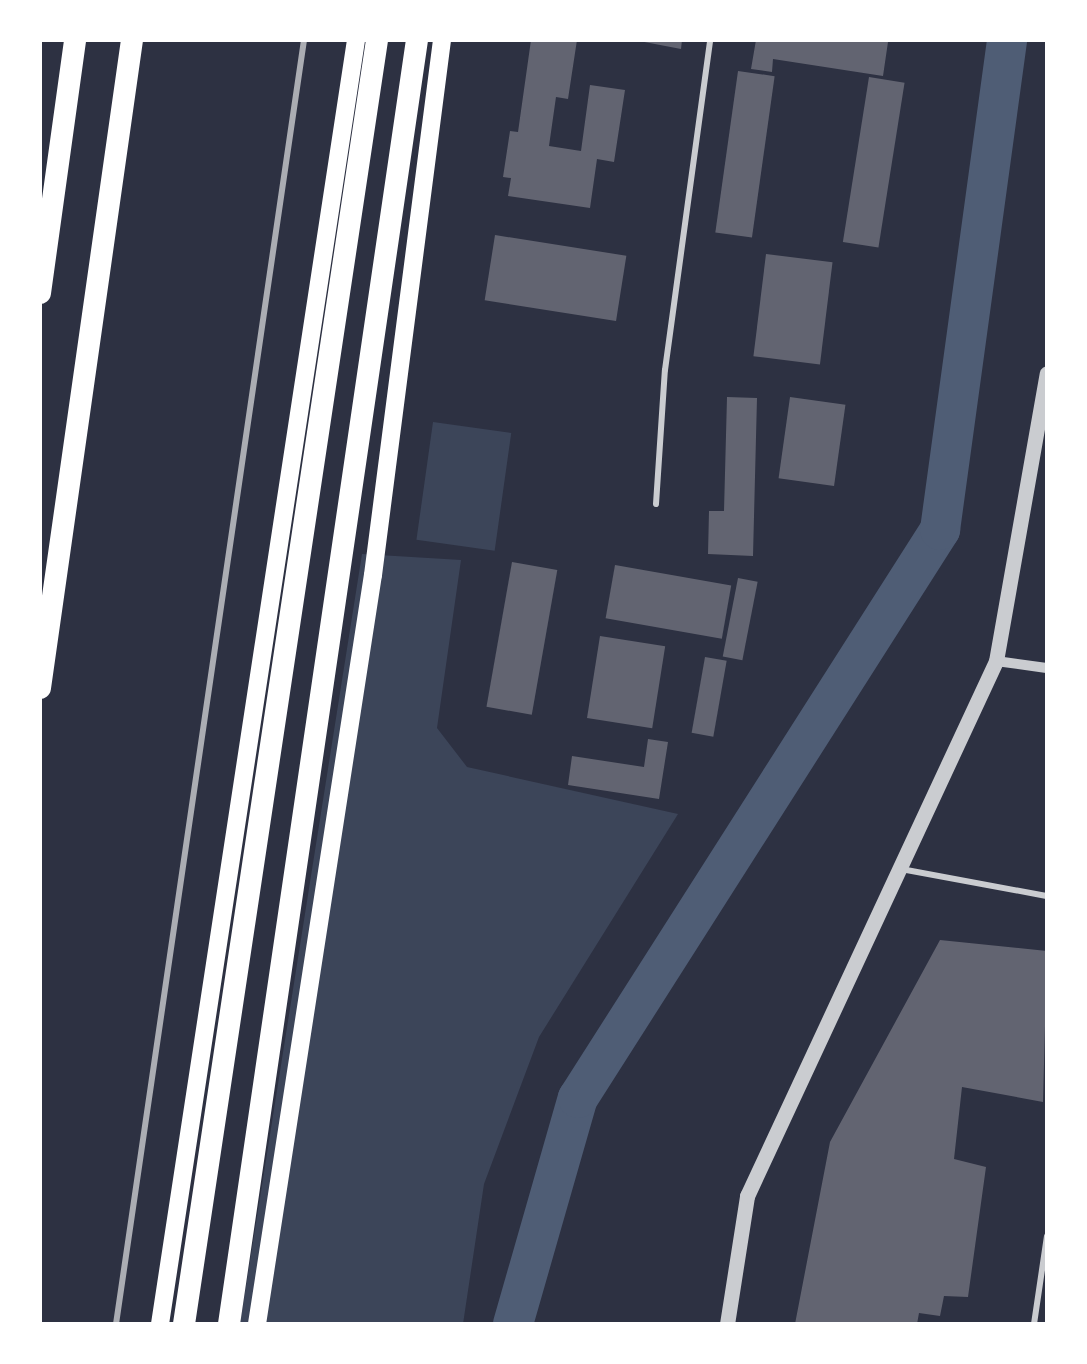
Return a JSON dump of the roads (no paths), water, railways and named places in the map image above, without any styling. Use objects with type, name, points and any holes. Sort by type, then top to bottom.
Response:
[{"type":"highway","points":[[40,292],[74,40]]},
{"type":"highway","points":[[40,688],[132,40]]},
{"type":"highway","points":[[184,1324],[377,40]]},
{"type":"highway","points":[[229,1324],[417,40]]},
{"type":"main road","points":[[160,1324],[356,40]]},
{"type":"main road","points":[[257,1324],[372,575],[442,40]]},
{"type":"street","points":[[727,1324],[747,1196],[996,660],[1047,373]]},
{"type":"street","points":[[996,660],[1047,668]]},
{"type":"lane","points":[[656,504],[665,370],[710,40]]},
{"type":"lane","points":[[899,869],[1047,896]]},
{"type":"lane","points":[[1034,1324],[1047,1236]]},
{"type":"waterway","points":[[513,1324],[578,1098],[940,530],[1007,40]]},
{"type":"railway","points":[[116,1324],[304,40]]}]
